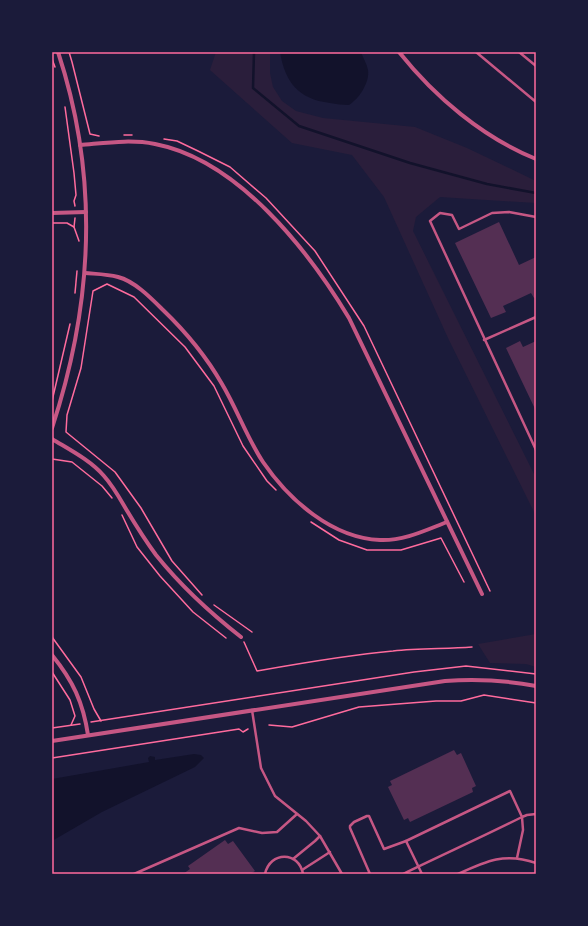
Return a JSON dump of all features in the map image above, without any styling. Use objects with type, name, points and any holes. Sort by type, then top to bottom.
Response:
[{"type":"street","points":[[52,428],[62,399],[76,340],[81,309],[85,273],[86,212],[80,145],[68,87],[58,52]]},
{"type":"street","points":[[399,52],[413,70],[434,91],[471,122],[518,151],[536,158]]},
{"type":"street","points":[[80,145],[118,141],[135,141],[173,148],[206,162],[250,196],[295,241],[332,291],[348,318],[482,594]]},
{"type":"street","points":[[52,213],[86,212]]},
{"type":"street","points":[[85,273],[108,275],[126,280],[155,302],[175,322],[208,362],[235,406],[252,444],[271,472],[288,493],[321,519],[352,535],[381,540],[410,536],[447,522]]},
{"type":"street","points":[[52,439],[86,460],[105,476],[115,489],[139,531],[172,574],[190,594],[241,637]]},
{"type":"street","points":[[52,655],[75,688],[83,709],[88,735]]},
{"type":"street","points":[[52,741],[445,681],[503,681],[536,686]]},
{"type":"lane","points":[[476,52],[536,102]]},
{"type":"lane","points":[[519,52],[536,66]]},
{"type":"lane","points":[[536,217],[509,212],[492,213],[459,229],[452,215],[440,213],[430,221],[536,450]]},
{"type":"lane","points":[[484,340],[536,317]]},
{"type":"lane","points":[[252,710],[261,768],[275,796],[320,836],[342,874]]},
{"type":"lane","points":[[370,874],[350,828],[354,822],[369,816],[384,850],[510,791],[522,818],[523,830],[517,858]]},
{"type":"lane","points":[[134,874],[239,828],[262,833],[277,832],[297,814]]},
{"type":"lane","points":[[403,874],[527,815],[536,814]]},
{"type":"lane","points":[[293,859],[320,836]]},
{"type":"lane","points":[[406,841],[422,874]]},
{"type":"lane","points":[[302,870],[330,852]]},
{"type":"lane","points":[[265,874],[269,863],[280,857],[293,859],[297,862],[303,874]]},
{"type":"lane","points":[[458,874],[486,862],[506,858],[522,858],[536,863]]},
{"type":"path","points":[[69,52],[90,134],[103,138]]},
{"type":"path","points":[[52,59],[55,68]]},
{"type":"path","points":[[65,102],[76,196],[74,200],[76,212],[74,227],[79,242]]},
{"type":"path","points":[[122,135],[135,135]]},
{"type":"path","points":[[163,139],[177,141],[230,167],[266,198],[315,251],[364,326],[490,591]]},
{"type":"path","points":[[52,223],[67,223],[74,227]]},
{"type":"path","points":[[74,297],[77,265]]},
{"type":"path","points":[[203,596],[172,561],[141,508],[115,472],[66,432],[66,415],[80,368],[93,291],[107,284],[134,297],[185,347],[214,386],[243,446],[267,481],[277,491]]},
{"type":"path","points":[[52,401],[71,320]]},
{"type":"path","points":[[307,518],[339,540],[367,550],[401,550],[440,538],[464,582]]},
{"type":"path","points":[[209,602],[252,632]]},
{"type":"path","points":[[52,637],[81,677],[94,709],[101,721]]},
{"type":"path","points":[[241,637],[257,671],[322,659],[387,651],[450,649],[472,646]]},
{"type":"path","points":[[52,728],[414,672],[466,666],[536,674]]},
{"type":"path","points":[[52,672],[70,700],[75,716],[71,725]]},
{"type":"path","points":[[270,725],[292,727],[358,707],[436,701],[461,701],[484,695],[536,703]]},
{"type":"path","points":[[52,758],[239,729],[243,732],[248,728]]},
{"type":"shaded area","points":[[216,52],[270,52],[270,73],[273,87],[282,101],[296,111],[323,118],[415,127],[467,148],[536,181],[536,203],[440,197],[416,217],[413,231],[536,478],[536,516],[448,338],[384,197],[352,155],[292,143],[210,70]]},
{"type":"shaded area","points":[[280,52],[361,52],[367,68],[368,75],[366,85],[356,99],[349,105],[319,101],[309,98],[301,93],[290,80],[285,72]]},
{"type":"shaded area","points":[[536,634],[536,667],[526,664],[490,663],[478,644]]},
{"type":"shaded area","points":[[194,754],[201,755],[204,758],[195,767],[102,812],[52,841],[52,779],[149,762],[148,758],[150,756],[155,757],[155,760]]},
{"type":"building","points":[[499,222],[519,265],[536,257],[536,297],[534,298],[531,293],[503,306],[506,312],[491,318],[455,243]]},
{"type":"building","points":[[520,341],[523,347],[536,341],[536,411],[506,348]]},
{"type":"building","points":[[454,750],[457,755],[461,753],[476,786],[472,788],[473,792],[410,822],[408,818],[404,820],[388,787],[392,785],[390,781]]},
{"type":"building","points":[[225,840],[228,844],[233,841],[255,871],[250,874],[183,874],[190,869],[188,866]]},
{"type":"waterway","points":[[254,52],[253,88],[299,126],[410,163],[487,184],[536,193]]}]
